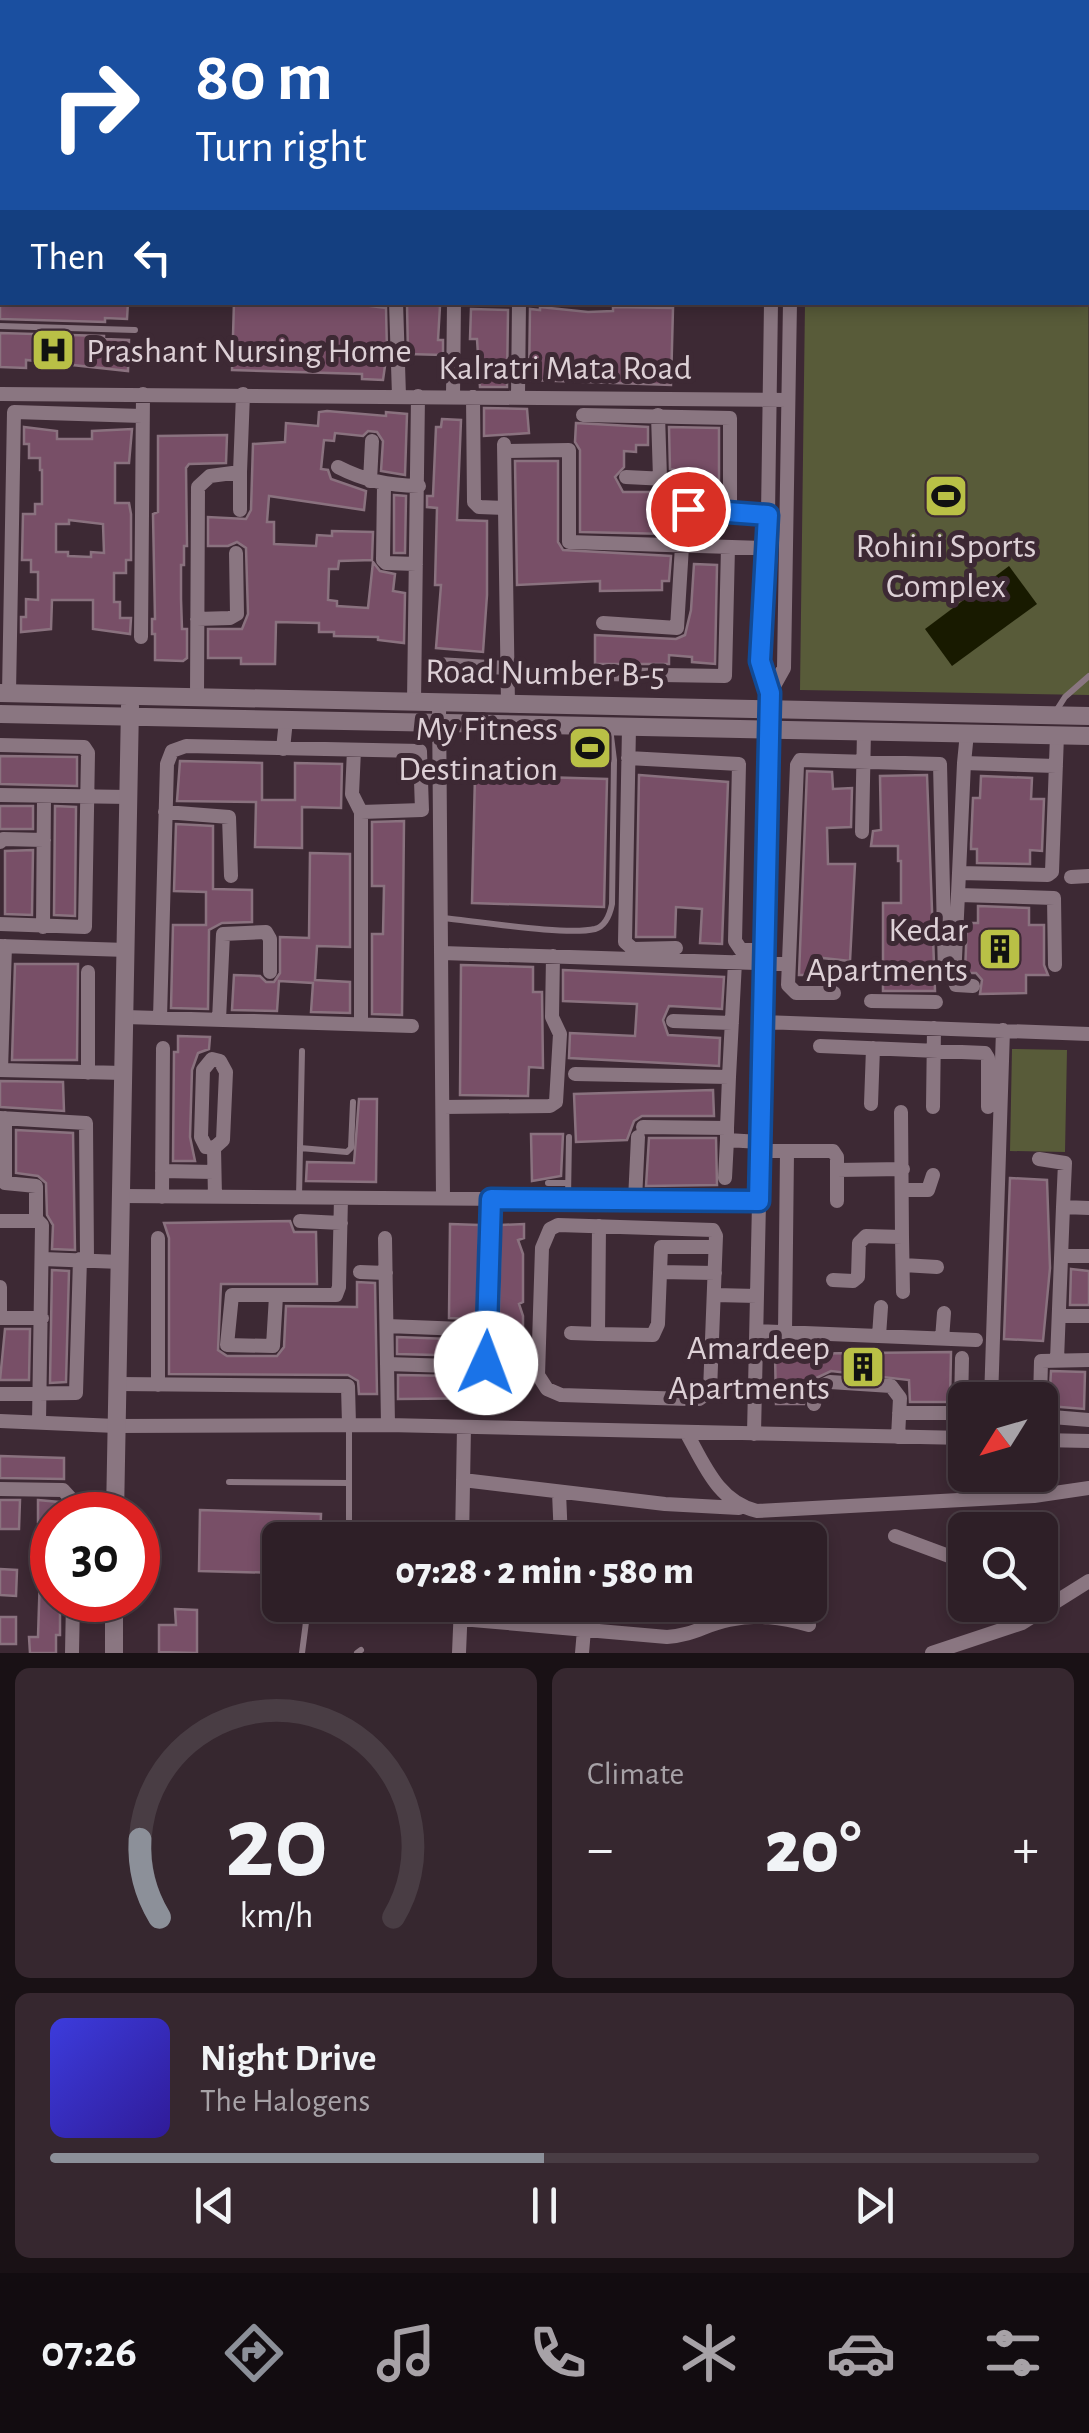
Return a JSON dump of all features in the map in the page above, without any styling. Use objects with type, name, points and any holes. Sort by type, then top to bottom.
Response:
[{"type":"street","points":[[396,305],[399,396]]},
{"type":"street","points":[[453,396],[454,305]]},
{"type":"street","points":[[518,396],[519,305]]},
{"type":"street","points":[[754,1434],[770,730],[770,701],[760,661],[768,515],[771,305]]},
{"type":"street","points":[[770,701],[784,668],[790,305]]},
{"type":"street","name":"Kalratri Mata Road","points":[[0,394],[788,400]]},
{"type":"street","points":[[140,637],[143,394]]},
{"type":"street","points":[[240,510],[242,394]]},
{"type":"street","points":[[414,702],[418,396]]},
{"type":"street","points":[[473,397],[474,502],[479,507],[506,508]]},
{"type":"street","points":[[4,693],[14,412],[142,416]]},
{"type":"street","points":[[583,415],[730,418],[730,512]]},
{"type":"street","points":[[658,415],[660,478]]},
{"type":"street","points":[[372,441],[383,560],[416,564]]},
{"type":"street","points":[[508,704],[504,446],[569,450],[568,542],[766,548]]},
{"type":"street","points":[[338,467],[377,483],[419,486]]},
{"type":"street","points":[[197,696],[198,487],[210,476],[240,472]]},
{"type":"street","points":[[626,477],[686,480],[688,509],[768,515]]},
{"type":"street","points":[[603,623],[677,628],[682,546]]},
{"type":"street","points":[[598,674],[726,676],[728,547]]},
{"type":"street","points":[[197,619],[230,618],[237,614],[236,552]]},
{"type":"street","points":[[437,664],[507,668]]},
{"type":"street","name":"Road Number B-5","points":[[4,693],[508,704],[770,701],[1089,716]]},
{"type":"street","points":[[115,1492],[130,696]]},
{"type":"street","points":[[440,702],[443,1198]]},
{"type":"street","points":[[0,714],[1089,736]]},
{"type":"street","points":[[283,748],[286,720]]},
{"type":"street","points":[[629,726],[625,942],[633,949],[676,948]]},
{"type":"street","points":[[862,832],[864,731]]},
{"type":"street","points":[[967,733],[954,984],[974,986]]},
{"type":"street","points":[[960,873],[1052,872],[1057,735]]},
{"type":"street","points":[[0,745],[84,747],[88,753],[86,924],[82,928],[0,924]]},
{"type":"street","points":[[160,1018],[167,759],[176,748],[423,754],[421,811],[361,812]]},
{"type":"street","points":[[354,750],[352,794],[361,812],[361,1024]]},
{"type":"street","points":[[628,758],[739,764],[735,942],[741,950],[788,964]]},
{"type":"street","points":[[834,994],[791,990],[788,985],[800,760],[938,762],[941,766],[944,975]]},
{"type":"street","points":[[964,763],[1056,766]]},
{"type":"street","points":[[0,795],[129,797]]},
{"type":"street","points":[[43,927],[44,797]]},
{"type":"street","points":[[166,812],[229,817],[231,876]]},
{"type":"street","points":[[0,842],[44,840]]},
{"type":"street","points":[[1071,877],[1089,876]]},
{"type":"street","points":[[959,895],[1054,898],[1055,964]]},
{"type":"street","points":[[219,1020],[222,934],[266,932],[270,939],[270,972]]},
{"type":"street","points":[[124,1073],[0,1070],[3,946],[126,950]]},
{"type":"street","points":[[442,952],[735,962],[764,957]]},
{"type":"street","points":[[442,1107],[550,1106],[556,1102],[560,1034],[552,1017],[554,956]]},
{"type":"street","points":[[725,1178],[735,962]]},
{"type":"street","points":[[88,972],[88,1073]]},
{"type":"street","points":[[871,1001],[936,1002]]},
{"type":"street","points":[[908,1002],[908,1027]]},
{"type":"street","points":[[125,1016],[412,1026]]},
{"type":"street","points":[[673,1020],[732,1023]]},
{"type":"street","points":[[763,1022],[1089,1034]]},
{"type":"street","points":[[932,1107],[934,1028]]},
{"type":"street","points":[[992,1382],[1003,1030]]},
{"type":"street","points":[[820,1046],[988,1054],[988,1107]]},
{"type":"street","points":[[162,1197],[163,1048]]},
{"type":"street","points":[[872,1104],[874,1048]]},
{"type":"street","points":[[214,1148],[206,1147],[201,1136],[203,1070],[212,1059],[220,1061],[226,1072],[223,1140],[214,1148],[215,1198]]},
{"type":"street","points":[[575,1074],[729,1076]]},
{"type":"street","points":[[902,1112],[903,1292]]},
{"type":"street","points":[[0,1394],[73,1395],[78,1388],[86,1123],[3,1118],[5,1182],[36,1186],[36,1221]]},
{"type":"street","points":[[634,1200],[641,1132],[727,1134],[787,1152],[833,1151],[837,1201]]},
{"type":"street","points":[[786,1333],[787,1152]]},
{"type":"street","points":[[1039,1159],[1065,1163],[1057,1360]]},
{"type":"street","points":[[837,1170],[903,1170]]},
{"type":"street","points":[[162,1171],[214,1172]]},
{"type":"street","points":[[903,1190],[928,1190],[933,1175]]},
{"type":"street","points":[[122,1196],[759,1201]]},
{"type":"street","points":[[276,1296],[274,1345],[228,1345],[230,1296],[336,1295],[341,1198]]},
{"type":"street","points":[[485,1366],[491,1199]]},
{"type":"street","points":[[1063,1207],[1089,1208]]},
{"type":"street","points":[[300,1220],[341,1222]]},
{"type":"street","points":[[0,1221],[36,1221],[42,1225],[39,1422]]},
{"type":"street","points":[[558,1225],[707,1228],[716,1236],[716,1246],[713,1386],[706,1395],[688,1399],[552,1392],[538,1375],[543,1242],[550,1229],[558,1225]]},
{"type":"street","points":[[598,1226],[598,1334]]},
{"type":"street","points":[[833,1280],[853,1281],[858,1277],[859,1242],[866,1236],[902,1237]]},
{"type":"street","points":[[158,1238],[158,1384]]},
{"type":"street","points":[[385,1238],[388,1426]]},
{"type":"street","points":[[570,1333],[656,1333],[664,1245],[716,1246]]},
{"type":"street","points":[[1062,1256],[1089,1256]]},
{"type":"street","points":[[42,1259],[121,1262]]},
{"type":"street","points":[[902,1265],[936,1267]]},
{"type":"street","points":[[360,1272],[386,1272]]},
{"type":"street","points":[[660,1272],[715,1273]]},
{"type":"street","points":[[0,1287],[0,1314],[42,1318]]},
{"type":"street","points":[[715,1294],[757,1296]]},
{"type":"street","points":[[879,1336],[880,1306]]},
{"type":"street","points":[[942,1339],[944,1313]]},
{"type":"street","points":[[1059,1316],[1089,1316]]},
{"type":"street","points":[[386,1326],[488,1330]]},
{"type":"street","points":[[756,1331],[976,1340]]},
{"type":"street","points":[[900,1413],[957,1412],[962,1358]]},
{"type":"street","points":[[1040,1382],[1041,1361],[1089,1360]]},
{"type":"street","points":[[387,1364],[513,1367]]},
{"type":"street","points":[[814,1404],[818,1388],[830,1382],[891,1386],[900,1394],[898,1437]]},
{"type":"street","points":[[119,1384],[348,1386],[349,1425]]},
{"type":"street","points":[[1058,1417],[1089,1420]]},
{"type":"street","points":[[0,1421],[948,1438]]},
{"type":"street","points":[[462,1522],[464,1428]]},
{"type":"street","points":[[686,1432],[725,1497],[740,1508]]},
{"type":"street","points":[[1058,1440],[1089,1441]]},
{"type":"street","points":[[463,1480],[756,1512],[1034,1496],[1089,1488]]},
{"type":"street","points":[[0,1489],[65,1492]]},
{"type":"street","points":[[559,1492],[560,1522]]},
{"type":"street","points":[[894,1536],[948,1556]]},
{"type":"street","points":[[932,1653],[1022,1623],[1089,1581]]},
{"type":"street","points":[[525,1622],[652,1636],[690,1635],[726,1620],[754,1617],[778,1616],[808,1625]]},
{"type":"street","points":[[72,1622],[72,1653]]},
{"type":"street","points":[[114,1622],[114,1653]]},
{"type":"street","points":[[459,1653],[461,1622]]},
{"type":"street","points":[[564,1622],[564,1628]]},
{"type":"street","points":[[582,1653],[584,1630]]},
{"type":"street","points":[[683,1653],[690,1635]]},
{"type":"lane","points":[[0,326],[135,330]]},
{"type":"lane","points":[[1054,716],[1065,697],[1089,676]]},
{"type":"lane","points":[[441,918],[570,930],[603,924],[612,904],[614,760],[610,726]]},
{"type":"lane","points":[[300,1198],[302,1050]]},
{"type":"lane","points":[[300,1148],[349,1150],[353,1102]]},
{"type":"lane","points":[[568,1199],[569,1137]]},
{"type":"lane","points":[[548,1183],[568,1183]]},
{"type":"lane","points":[[349,1425],[349,1522]]},
{"type":"lane","points":[[229,1482],[349,1483]]},
{"type":"lane","points":[[302,1653],[306,1622]]},
{"type":"shaded area","name":"Rohini Sports Complex","points":[[805,305],[1088,305],[1089,695],[800,690]]},
{"type":"shaded area","points":[[1009,566],[1037,604],[952,666],[925,629]]},
{"type":"shaded area","points":[[1012,1049],[1067,1050],[1065,1152],[1010,1151]]},
{"type":"building","points":[[0,305],[128,305],[127,319],[105,318],[105,322],[0,319]]},
{"type":"building","points":[[234,305],[386,308],[383,380],[362,379],[362,374],[232,370]]},
{"type":"building","points":[[407,305],[440,306],[438,340],[443,340],[443,355],[408,354]]},
{"type":"building","points":[[613,307],[673,308],[671,385],[529,380],[530,309],[588,312],[613,311]]},
{"type":"building","points":[[471,309],[508,310],[507,387],[480,387],[477,339],[470,339]]},
{"type":"building","points":[[0,333],[129,340],[128,371],[26,360],[26,368],[0,367]]},
{"type":"building","points":[[484,408],[527,409],[529,433],[484,436]]},
{"type":"building","points":[[319,412],[407,414],[405,475],[381,471],[383,441],[377,432],[368,431],[363,436],[335,433],[334,441],[324,440],[321,469],[328,470],[331,479],[366,491],[364,510],[269,496],[267,522],[274,522],[274,544],[316,546],[317,535],[332,536],[332,531],[373,532],[372,560],[339,561],[338,569],[329,569],[328,600],[337,601],[337,606],[368,608],[373,562],[380,571],[395,574],[393,591],[405,593],[404,643],[378,637],[334,636],[334,632],[319,632],[319,623],[276,622],[275,664],[241,664],[241,658],[208,658],[208,629],[242,629],[248,614],[246,548],[237,542],[208,546],[208,517],[246,519],[251,510],[253,444],[285,442],[286,423],[318,426]]},
{"type":"building","points":[[442,419],[461,420],[457,520],[487,521],[483,652],[436,648],[441,585],[435,585],[437,508],[427,507],[427,496],[433,496],[436,427],[441,427]]},
{"type":"building","points":[[576,423],[648,427],[648,445],[636,445],[636,452],[624,451],[624,467],[615,477],[623,492],[668,492],[668,534],[580,532],[580,450],[575,442]]},
{"type":"building","points":[[24,427],[57,431],[57,439],[92,439],[92,431],[132,429],[129,463],[115,463],[115,503],[129,503],[131,514],[131,560],[126,560],[126,573],[114,573],[114,602],[120,602],[120,618],[131,618],[130,634],[93,629],[93,600],[52,600],[51,629],[21,632],[26,599],[38,600],[38,572],[31,572],[31,560],[22,560],[23,514],[35,514],[35,504],[42,504],[40,458],[29,458],[29,444],[24,444]],"holes":[[[69,520],[103,524],[104,553],[91,552],[91,557],[56,552],[56,524],[69,524]]]},
{"type":"building","points":[[669,427],[719,428],[719,501],[703,500],[703,488],[697,488],[696,474],[670,469]]},
{"type":"building","points":[[227,435],[226,463],[189,464],[186,468],[187,546],[181,565],[181,599],[187,658],[155,660],[153,514],[158,512],[158,436]]},
{"type":"building","points":[[515,461],[558,461],[558,542],[563,550],[671,556],[669,581],[662,581],[662,590],[600,591],[600,581],[517,585]]},
{"type":"building","points":[[394,495],[406,496],[405,553],[394,553]]},
{"type":"building","points":[[694,564],[717,565],[715,664],[669,655],[669,664],[595,664],[595,635],[676,639],[685,635]]},
{"type":"building","points":[[0,756],[77,757],[77,786],[0,784]]},
{"type":"building","points":[[180,761],[262,763],[262,800],[295,800],[295,763],[342,764],[341,808],[302,807],[302,848],[255,847],[256,802],[177,801]]},
{"type":"building","points":[[807,771],[832,772],[833,789],[852,788],[851,827],[827,828],[828,864],[855,864],[850,961],[822,958],[821,975],[799,975]]},
{"type":"building","points":[[475,775],[607,779],[604,907],[472,903]]},
{"type":"building","points":[[639,775],[728,782],[722,944],[700,943],[702,909],[676,907],[675,937],[636,937]]},
{"type":"building","points":[[927,775],[935,991],[883,991],[883,903],[901,903],[901,861],[898,846],[871,846],[873,831],[881,830],[880,776]]},
{"type":"building","name":"Kedar Apartments","points":[[981,776],[1032,778],[1031,799],[1044,799],[1042,851],[1030,850],[1030,864],[977,863],[977,849],[971,849],[973,798],[980,798]]},
{"type":"building","points":[[0,806],[33,806],[33,829],[0,829]]},
{"type":"building","points":[[55,806],[76,807],[75,916],[54,915]]},
{"type":"building","points":[[404,821],[402,1015],[372,1014],[372,934],[383,934],[384,886],[372,886],[372,822]]},
{"type":"building","points":[[176,824],[213,826],[213,889],[252,890],[252,922],[222,923],[209,930],[208,1009],[171,1008],[173,925],[206,925],[206,892],[174,891]]},
{"type":"building","points":[[33,850],[32,915],[5,914],[5,851]]},
{"type":"building","points":[[310,853],[350,854],[350,947],[317,946],[315,980],[350,982],[350,1013],[311,1012],[313,983],[279,981],[277,1011],[232,1010],[234,975],[260,976],[266,982],[274,982],[280,973],[280,937],[309,938]]},
{"type":"building","name":"Kedar Apartments","points":[[978,906],[1029,908],[1029,925],[1044,925],[1044,965],[1048,975],[1026,975],[1026,993],[980,994],[982,980],[976,973],[965,973],[967,923],[978,923]]},
{"type":"building","points":[[15,964],[78,964],[77,1060],[12,1060]]},
{"type":"building","points":[[461,965],[533,967],[533,992],[542,992],[543,1068],[529,1067],[528,1096],[460,1095]]},
{"type":"building","points":[[563,970],[724,977],[722,1009],[669,1006],[663,1020],[668,1035],[720,1038],[719,1066],[569,1058],[570,1033],[635,1036],[637,1004],[563,1001]]},
{"type":"building","points":[[178,1036],[210,1037],[209,1049],[198,1053],[192,1070],[190,1137],[195,1161],[173,1161],[174,1052],[178,1052]]},
{"type":"building","points":[[0,1081],[63,1082],[64,1111],[0,1107]]},
{"type":"building","points":[[713,1090],[714,1116],[642,1116],[634,1121],[627,1140],[576,1142],[574,1094]]},
{"type":"building","points":[[359,1099],[377,1099],[376,1182],[306,1181],[307,1162],[354,1163]]},
{"type":"building","points":[[16,1130],[73,1133],[75,1250],[52,1249],[53,1225],[47,1215],[46,1183],[38,1176],[16,1173]]},
{"type":"building","points":[[531,1134],[563,1134],[561,1176],[532,1181]]},
{"type":"building","points":[[649,1138],[716,1138],[717,1185],[646,1186]]},
{"type":"building","points":[[1010,1178],[1047,1180],[1050,1268],[1043,1341],[1004,1339]]},
{"type":"building","points":[[290,1221],[294,1232],[316,1232],[317,1284],[221,1284],[218,1350],[227,1356],[277,1356],[284,1347],[286,1306],[357,1307],[357,1282],[375,1283],[377,1394],[359,1394],[358,1381],[348,1375],[169,1374],[169,1238],[164,1223]]},
{"type":"building","points":[[450,1224],[479,1225],[477,1319],[449,1318]]},
{"type":"building","points":[[524,1224],[524,1238],[518,1240],[523,1254],[520,1351],[498,1356],[501,1225]]},
{"type":"building","points":[[1071,1269],[1089,1271],[1089,1305],[1070,1305]]},
{"type":"building","points":[[52,1270],[69,1271],[66,1382],[50,1383]]},
{"type":"building","points":[[5,1329],[30,1329],[29,1380],[0,1380]]},
{"type":"building","points":[[397,1337],[476,1340],[476,1356],[397,1354]]},
{"type":"building","name":"Amardeep Apartments","points":[[951,1352],[948,1402],[910,1402],[909,1380],[831,1371],[810,1381],[804,1404],[776,1404],[775,1354]]},
{"type":"building","points":[[1051,1371],[1085,1372],[1084,1409],[1058,1407],[1058,1382],[1050,1382]]},
{"type":"building","points":[[398,1375],[515,1377],[516,1398],[398,1399]]},
{"type":"building","points":[[0,1456],[64,1458],[64,1479],[0,1478]]},
{"type":"building","points":[[0,1500],[20,1500],[19,1529],[0,1529]]},
{"type":"building","points":[[200,1510],[321,1514],[321,1522],[262,1522],[262,1573],[199,1571]]},
{"type":"building","points":[[0,1569],[17,1570],[16,1596],[0,1595]]},
{"type":"building","points":[[175,1609],[197,1610],[197,1653],[159,1652],[159,1625],[176,1625]]},
{"type":"building","points":[[0,1617],[16,1617],[16,1644],[0,1644]]},
{"type":"building","points":[[38,1622],[60,1622],[56,1653],[30,1653],[29,1637],[38,1637]]},
{"type":"place","name":"Prashant Nursing Home","points":[[53,350]]},
{"type":"place","name":"Rohini Sports Complex","points":[[946,496]]},
{"type":"place","name":"My Fitness Destination","points":[[590,748]]},
{"type":"place","name":"Kedar Apartments","points":[[1000,949]]},
{"type":"place","name":"Amardeep Apartments","points":[[863,1367]]},
{"type":"route","points":[[486,1363],[491,1199],[759,1201],[770,693],[760,661],[768,515],[688,509]]}]
